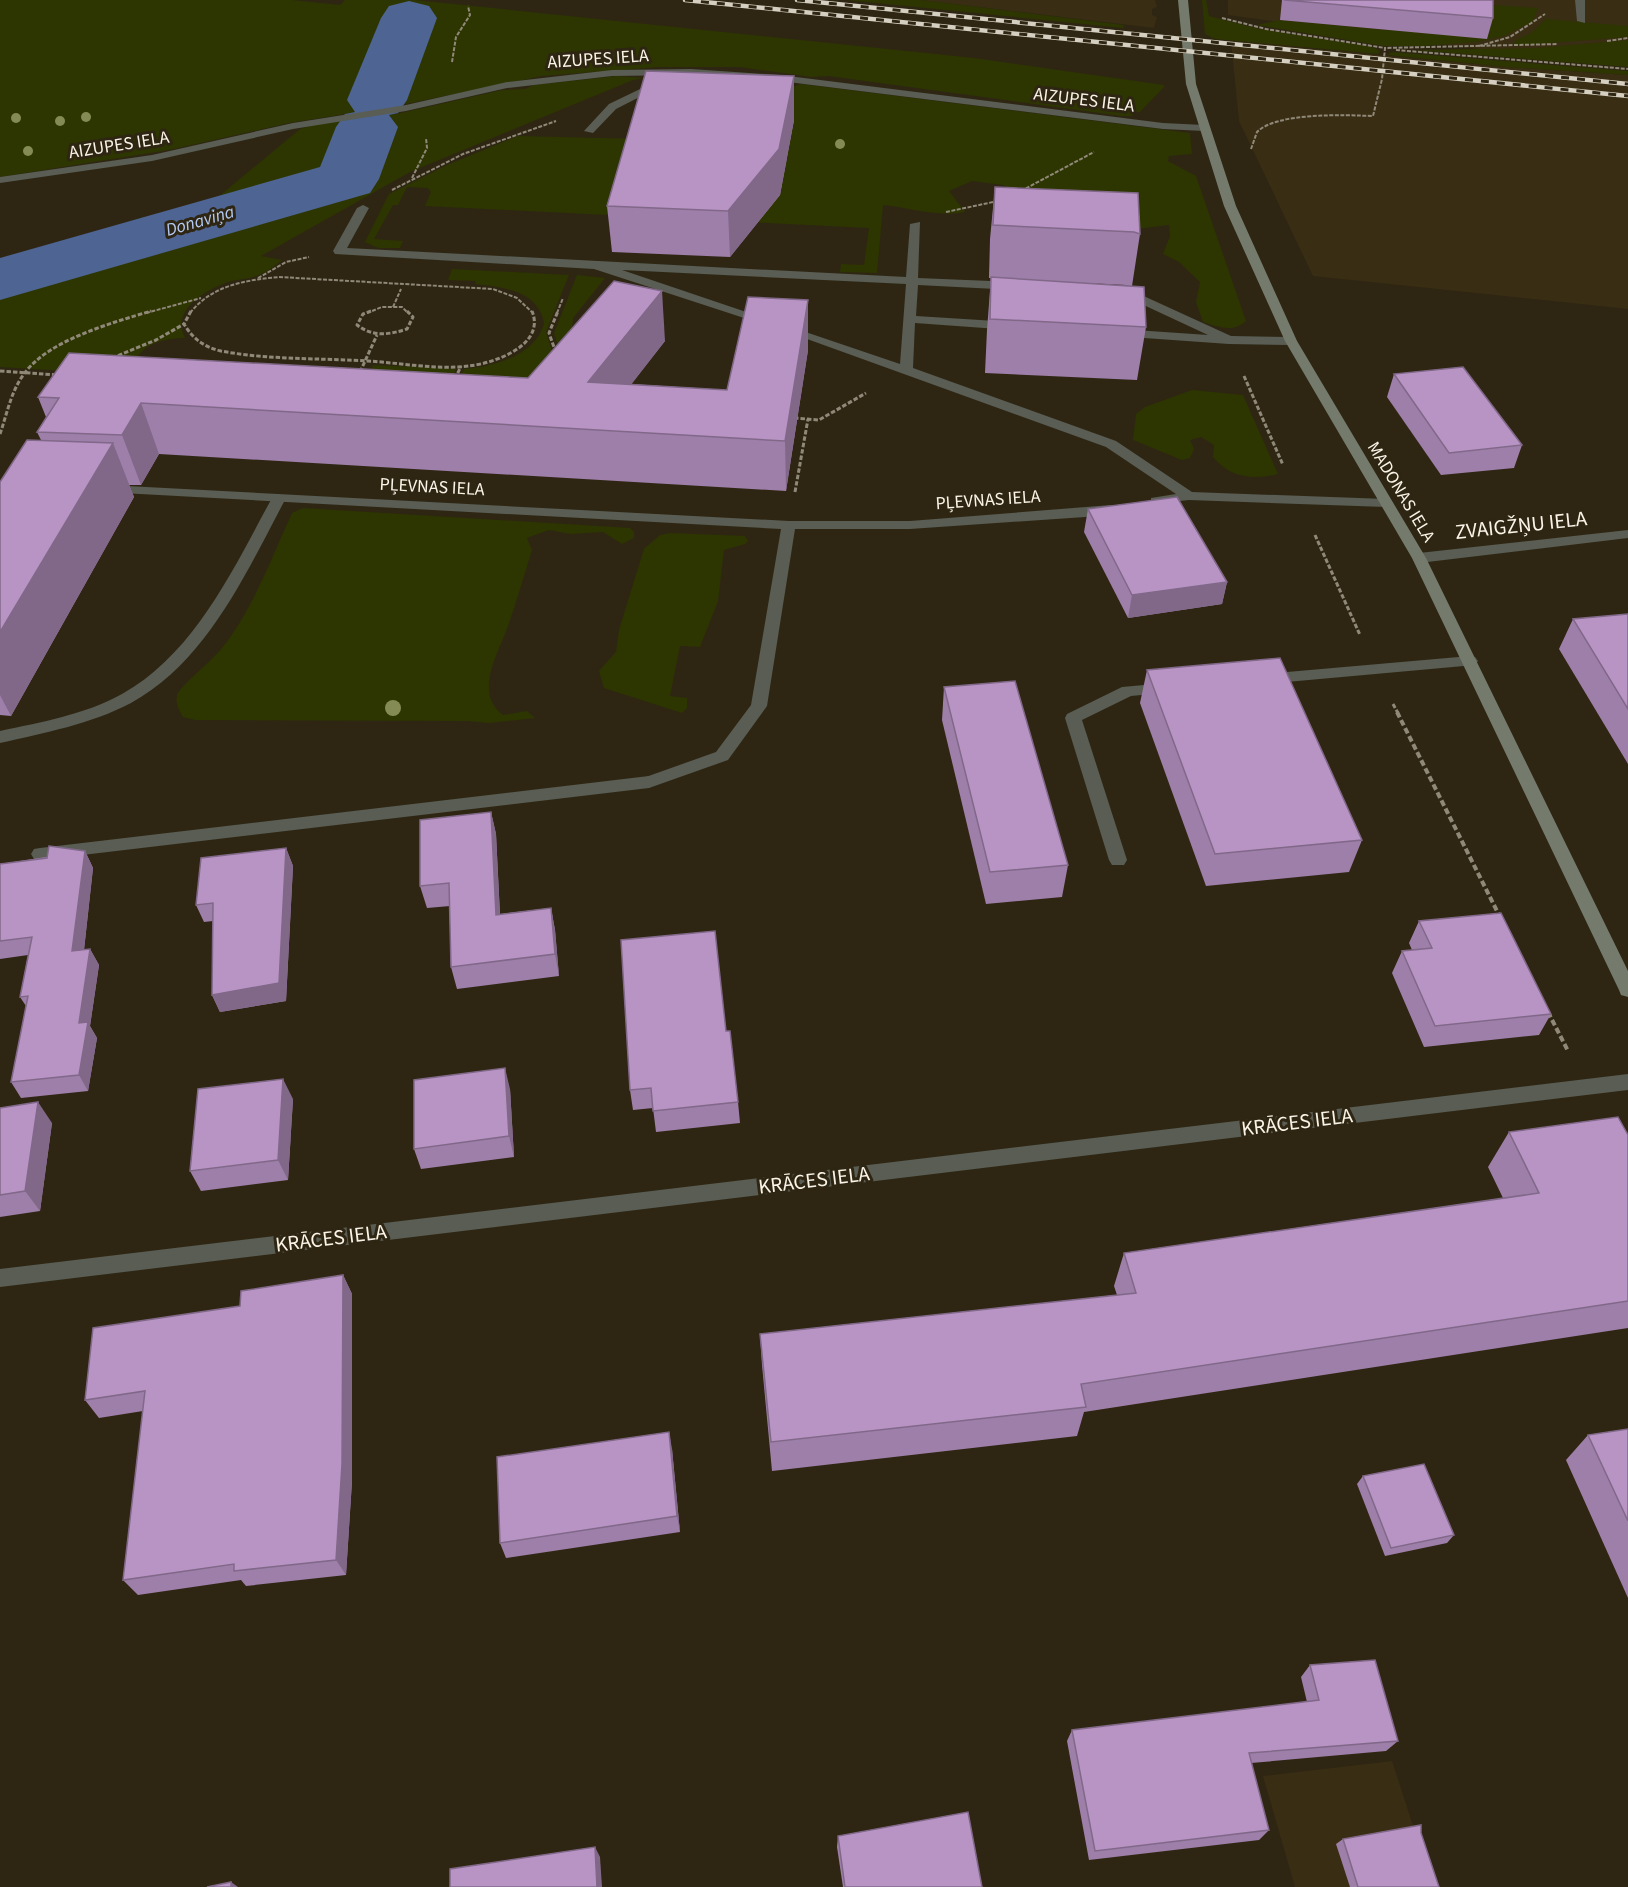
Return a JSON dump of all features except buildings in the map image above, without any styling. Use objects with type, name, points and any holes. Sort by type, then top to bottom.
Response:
[{"type":"main road","name":"MADONAS IELA","points":[[1183,0],[1189,72],[1204,128],[1230,206],[1291,341],[1419,558],[1628,990]]},
{"type":"street","points":[[1580,0],[1582,21]]},
{"type":"street","name":"AIZUPES IELA","points":[[0,180],[152,158],[293,126],[406,108],[528,82],[612,73],[690,72],[780,78],[1136,123],[1204,128]]},
{"type":"street","points":[[589,131],[603,113],[620,101],[690,72]]},
{"type":"street","points":[[363,208],[339,251],[1031,287]]},
{"type":"street","points":[[906,370],[916,224]]},
{"type":"street","points":[[595,265],[800,332],[1111,444],[1188,496]]},
{"type":"street","points":[[1114,291],[1126,291],[1228,340]]},
{"type":"street","points":[[910,319],[1028,327]]},
{"type":"street","points":[[1110,332],[1228,340],[1291,341]]},
{"type":"street","name":"PĻEVNAS IELA","points":[[96,489],[789,525],[910,525],[1085,513],[1188,496],[1386,503]]},
{"type":"street","points":[[0,736],[54,725],[97,711],[141,690],[176,660],[217,610],[279,498]]},
{"type":"street","points":[[40,854],[649,782],[722,756],[759,706],[789,525]]},
{"type":"street","name":"ZVAIGŽŅU IELA","points":[[1419,558],[1628,534]]},
{"type":"street","points":[[1246,681],[1470,661]]},
{"type":"street","points":[[1118,860],[1073,718],[1128,691],[1187,686]]},
{"type":"street","name":"KRĀCES IELA","points":[[0,1278],[1628,1082]]},
{"type":"path","points":[[1473,48],[1510,37],[1546,13]]},
{"type":"path","points":[[1222,18],[1266,29],[1385,48],[1628,69]]},
{"type":"path","points":[[1599,42],[1628,38]]},
{"type":"path","points":[[1385,48],[1473,48],[1567,44]]},
{"type":"path","points":[[1249,156],[1256,134],[1267,125],[1344,115],[1373,116],[1382,79],[1385,48]]},
{"type":"path","points":[[363,208],[380,194],[473,149],[524,130],[620,101]]},
{"type":"path","points":[[1017,193],[1088,155],[1136,123]]},
{"type":"path","points":[[916,224],[936,214],[1008,196]]},
{"type":"path","points":[[256,279],[286,262],[339,251]]},
{"type":"path","points":[[560,363],[549,333],[577,264]]},
{"type":"path","points":[[0,434],[24,373],[61,346],[102,328],[207,296],[237,283],[279,277],[493,289],[523,299],[532,309],[537,320],[535,333],[513,354],[494,361],[461,366],[214,351],[200,344],[189,334],[184,324]]},
{"type":"path","points":[[109,359],[156,340],[184,324],[189,311],[207,296]]},
{"type":"path","points":[[382,307],[402,307],[413,317],[406,329],[388,336],[377,335],[368,334],[357,325],[363,314],[382,307]]},
{"type":"path","points":[[355,382],[377,335]]},
{"type":"path","points":[[451,387],[461,366]]},
{"type":"path","points":[[786,418],[819,420],[906,370]]},
{"type":"path","points":[[0,371],[67,375]]},
{"type":"path","points":[[789,525],[808,419]]},
{"type":"path","points":[[1375,669],[1501,918]]},
{"type":"path","points":[[1544,1003],[1587,1087]]},
{"type":"shaded area","points":[[920,0],[1155,0],[1157,7],[1152,9],[1152,15],[1157,17],[1154,28]]},
{"type":"shaded area","points":[[1228,0],[1628,0],[1628,61],[1515,54],[1228,15]]},
{"type":"shaded area","points":[[1231,41],[1507,67],[1628,75],[1628,309],[1313,276],[1239,121]]},
{"type":"shaded area","points":[[1392,1761],[1433,1887],[1295,1887],[1263,1776]]},
{"type":"green space","points":[[0,0],[292,0],[340,5],[345,0],[415,0],[974,58],[1164,85],[1164,87],[1140,112],[1132,116],[1122,116],[828,76],[811,77],[740,67],[659,67],[542,76],[396,106],[289,123],[169,150],[0,177]]},
{"type":"green space","points":[[847,0],[921,0],[1124,25],[1123,28]]},
{"type":"green space","points":[[1202,0],[1206,0],[1209,16],[1259,29],[1372,47],[1380,51],[1378,54],[1215,39],[1205,34]]},
{"type":"green space","points":[[1410,0],[1538,8],[1533,21],[1504,36],[1476,42],[1424,46],[1384,46],[1257,25],[1280,20],[1385,30]]},
{"type":"green space","points":[[1546,19],[1628,26],[1628,37],[1512,46]]},
{"type":"green space","points":[[1628,40],[1628,67],[1415,50],[1536,48]]},
{"type":"green space","points":[[1392,52],[1628,71],[1628,75],[1507,67],[1387,55]]},
{"type":"green space","points":[[617,76],[644,78],[633,80],[410,172],[261,256],[282,260],[262,274],[231,281],[202,295],[193,302],[182,318],[185,338],[158,342],[140,353],[137,359],[149,376],[0,367],[0,258],[94,243],[199,213],[300,129],[313,125],[401,113],[502,90]]},
{"type":"green space","points":[[801,84],[1190,133],[1192,154],[1169,156],[1168,161],[1196,176],[1246,321],[1231,328],[1203,322],[1196,302],[1200,282],[1179,262],[1163,254],[1170,236],[1169,225],[1128,230],[1022,196],[1003,185],[972,181],[949,191],[965,212],[934,213],[883,205],[877,273],[840,272],[841,264],[864,265],[869,228],[425,206],[431,192],[428,188],[407,187],[398,205],[393,205],[374,239],[403,241],[400,248],[378,248],[365,242],[389,194],[447,165],[518,136],[642,139]]},
{"type":"green space","points":[[452,269],[569,275],[546,332],[559,374],[549,394],[455,387],[464,369],[487,366],[523,352],[532,344],[544,323],[540,312],[527,297],[507,289],[475,284],[476,281],[448,280]]},
{"type":"green space","points":[[577,275],[605,278],[573,318],[568,382],[740,391],[740,394],[765,396],[761,412],[559,400],[561,394],[557,394],[566,375],[554,333]]},
{"type":"green space","points":[[373,365],[456,369],[448,388],[362,388]]},
{"type":"green space","points":[[1192,390],[1243,395],[1278,474],[1251,477],[1234,473],[1213,457],[1214,445],[1201,437],[1190,440],[1194,449],[1190,458],[1182,460],[1133,440],[1136,414],[1145,407]]},
{"type":"green space","points":[[303,508],[630,528],[634,532],[634,538],[622,544],[603,532],[570,534],[549,530],[527,538],[532,550],[489,684],[494,706],[503,715],[527,711],[535,718],[489,723],[195,720],[183,717],[177,704],[179,691],[218,653],[233,633],[261,583],[292,513]]},
{"type":"green space","points":[[671,533],[745,536],[748,541],[724,550],[718,601],[700,647],[680,646],[670,696],[687,698],[687,708],[682,713],[604,688],[599,671],[616,652],[619,630],[644,549],[660,535]]},
{"type":"waterway","name":"Donaviņa","points":[[377,100],[409,18]]},
{"type":"waterway","name":"Donaviņa","points":[[0,279],[347,179],[367,127]]},
{"type":"railway","points":[[685,0],[1628,96]]},
{"type":"railway","points":[[797,0],[1628,84]]}]
